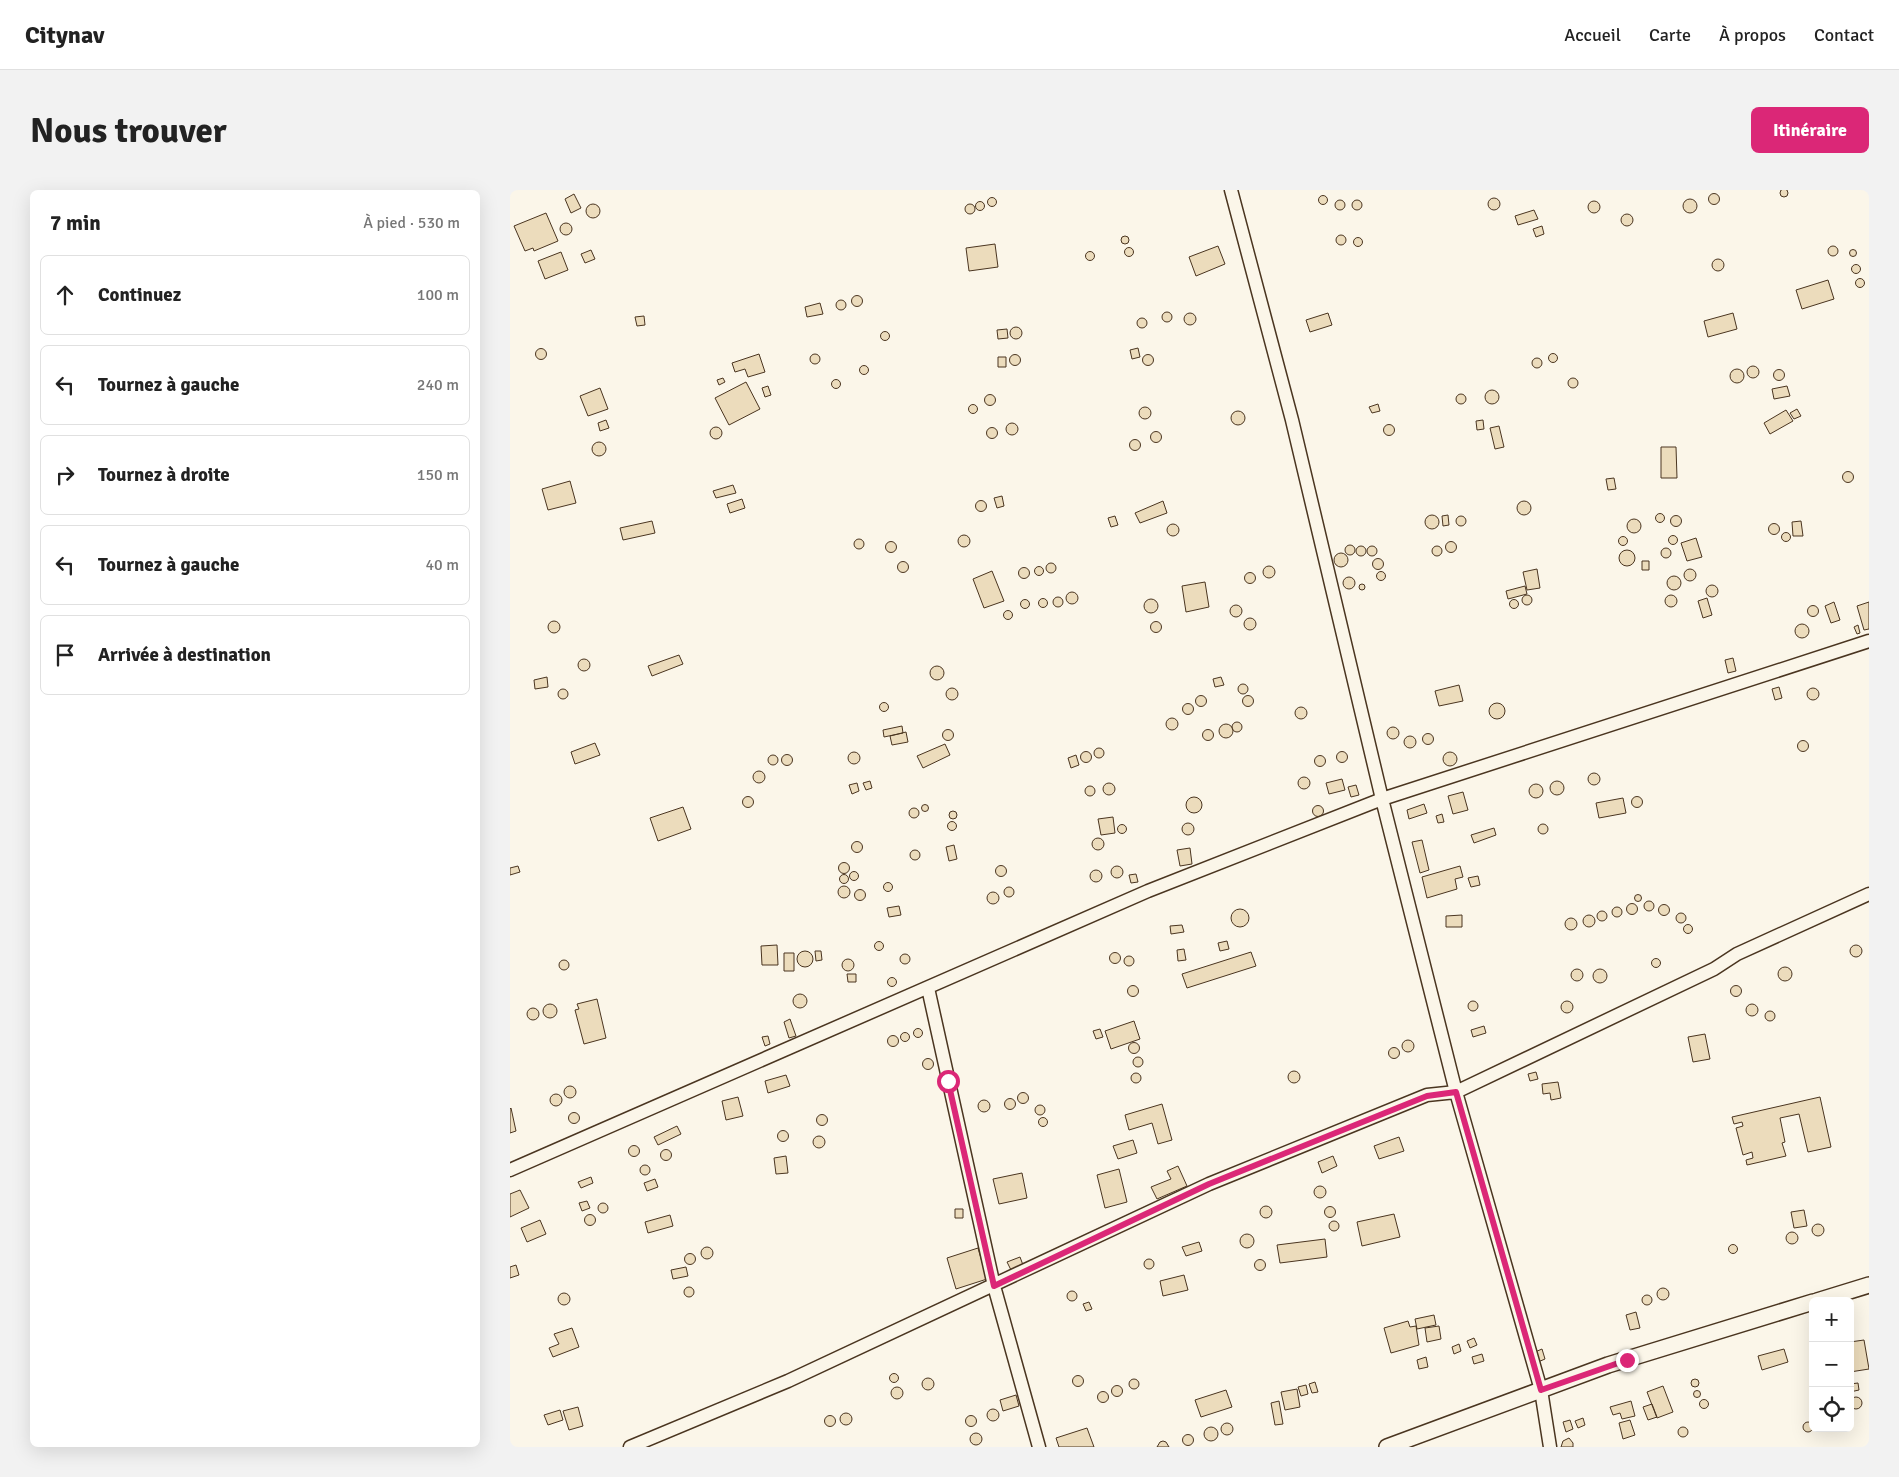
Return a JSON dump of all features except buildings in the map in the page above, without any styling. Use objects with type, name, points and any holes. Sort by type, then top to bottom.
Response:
[{"type":"street","points":[[1231,190],[1292,420],[1382,799],[1456,1092],[1541,1390],[1550,1447]]},
{"type":"street","points":[[510,1170],[1148,891],[1382,799],[1869,641]]},
{"type":"street","points":[[630,1447],[788,1381],[1209,1184],[1427,1096],[1456,1092],[1714,969],[1737,954],[1869,894]]},
{"type":"street","points":[[928,988],[994,1286],[1039,1447]]},
{"type":"street","points":[[1830,1297],[1869,1285]]},
{"type":"street","points":[[1387,1447],[1608,1365],[1809,1303]]},
{"type":"route","points":[[948,1081],[994,1286],[1209,1184],[1427,1096],[1456,1092],[1541,1390],[1608,1365],[1627,1360]]}]
